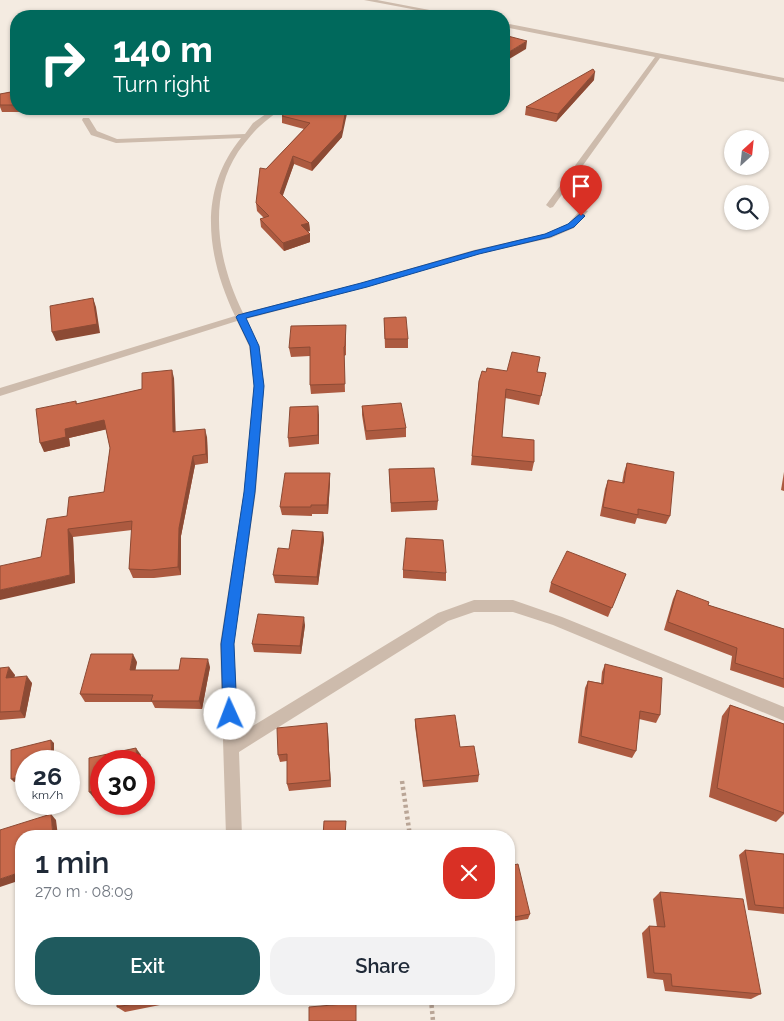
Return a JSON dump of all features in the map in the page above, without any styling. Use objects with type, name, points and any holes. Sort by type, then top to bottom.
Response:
[{"type":"street","points":[[367,0],[414,10]]},
{"type":"street","points":[[510,26],[784,80]]},
{"type":"street","points":[[550,205],[659,55]]},
{"type":"street","points":[[234,830],[227,644],[250,492],[259,386],[254,346],[230,296],[218,258],[214,225],[220,180],[234,152],[244,136],[269,115]]},
{"type":"street","points":[[86,120],[94,133],[116,140],[244,136]]},
{"type":"street","points":[[0,392],[241,317],[364,285],[477,252],[548,236],[571,226],[584,210]]},
{"type":"street","points":[[231,748],[443,617],[474,606],[513,606],[557,621],[784,714]]},
{"type":"path","points":[[402,781],[409,830]]},
{"type":"path","points":[[431,1005],[432,1021]]},
{"type":"building","points":[[510,37],[527,41],[510,51]]},
{"type":"building","points":[[593,69],[595,72],[558,114],[526,107]]},
{"type":"building","points":[[10,92],[10,105],[0,105],[0,94]]},
{"type":"building","points":[[345,115],[342,130],[311,163],[293,156],[280,193],[309,223],[301,225],[310,234],[283,243],[260,219],[269,216],[256,203],[260,168],[266,169],[310,123],[282,116]]},
{"type":"building","points":[[93,298],[97,324],[52,332],[50,306]]},
{"type":"building","points":[[406,317],[408,339],[385,339],[384,318]]},
{"type":"building","points":[[346,325],[344,347],[345,384],[310,385],[310,347],[289,348],[291,326]]},
{"type":"building","points":[[512,352],[540,357],[537,372],[546,373],[541,396],[506,389],[502,437],[534,440],[534,462],[472,456],[479,381],[482,371],[486,372],[487,368],[507,371]]},
{"type":"building","points":[[172,370],[173,432],[205,429],[206,454],[193,456],[179,528],[178,567],[151,570],[129,569],[132,521],[68,529],[70,575],[0,590],[0,566],[41,557],[47,519],[67,516],[69,497],[104,492],[110,448],[104,420],[65,429],[66,437],[40,443],[36,409],[76,401],[76,404],[142,389],[142,373]]},
{"type":"building","points":[[401,403],[406,428],[366,431],[362,406]]},
{"type":"building","points":[[318,406],[318,435],[288,438],[290,407]]},
{"type":"building","points":[[627,463],[674,472],[670,516],[638,509],[638,515],[603,507],[608,480],[624,483]]},
{"type":"building","points":[[434,468],[438,501],[391,503],[389,469]]},
{"type":"building","points":[[285,473],[330,473],[327,505],[280,507]]},
{"type":"building","points":[[292,530],[323,532],[317,577],[273,575],[278,548],[289,549]]},
{"type":"building","points":[[406,538],[443,540],[446,573],[403,570]]},
{"type":"building","points":[[567,551],[626,574],[612,608],[551,583]]},
{"type":"building","points":[[677,590],[709,602],[708,605],[784,629],[784,679],[735,663],[737,648],[668,622]]},
{"type":"building","points":[[258,614],[304,617],[300,646],[252,644]]},
{"type":"building","points":[[91,654],[133,654],[130,670],[179,670],[181,658],[208,659],[199,701],[151,701],[153,695],[80,694]]},
{"type":"building","points":[[605,664],[662,678],[660,715],[640,711],[636,751],[581,736],[588,681],[603,684]]},
{"type":"building","points":[[9,667],[6,678],[27,676],[20,711],[0,712],[0,668]]},
{"type":"building","points":[[730,705],[784,724],[784,813],[717,788]]},
{"type":"building","points":[[455,715],[460,747],[474,746],[479,775],[423,781],[415,719]]},
{"type":"building","points":[[327,723],[330,780],[287,784],[287,754],[278,755],[277,728]]},
{"type":"building","points":[[51,740],[51,750],[15,750],[15,778],[11,779],[11,750]]},
{"type":"building","points":[[89,758],[90,758],[89,792]]},
{"type":"building","points":[[51,815],[52,830],[15,830],[15,874],[0,879],[0,830]]},
{"type":"building","points":[[324,821],[346,821],[345,830],[323,830]]},
{"type":"building","points":[[745,850],[784,854],[784,908],[755,905]]},
{"type":"building","points":[[518,864],[530,914],[515,917],[515,865]]},
{"type":"building","points":[[660,892],[743,899],[761,994],[672,986],[671,974],[654,973],[649,926],[665,927]]},
{"type":"building","points":[[356,1005],[356,1021],[309,1021],[309,1007]]},
{"type":"route","points":[[230,714],[227,644],[250,492],[259,386],[254,346],[241,317],[364,285],[477,252],[548,236],[571,226],[581,216]]}]
